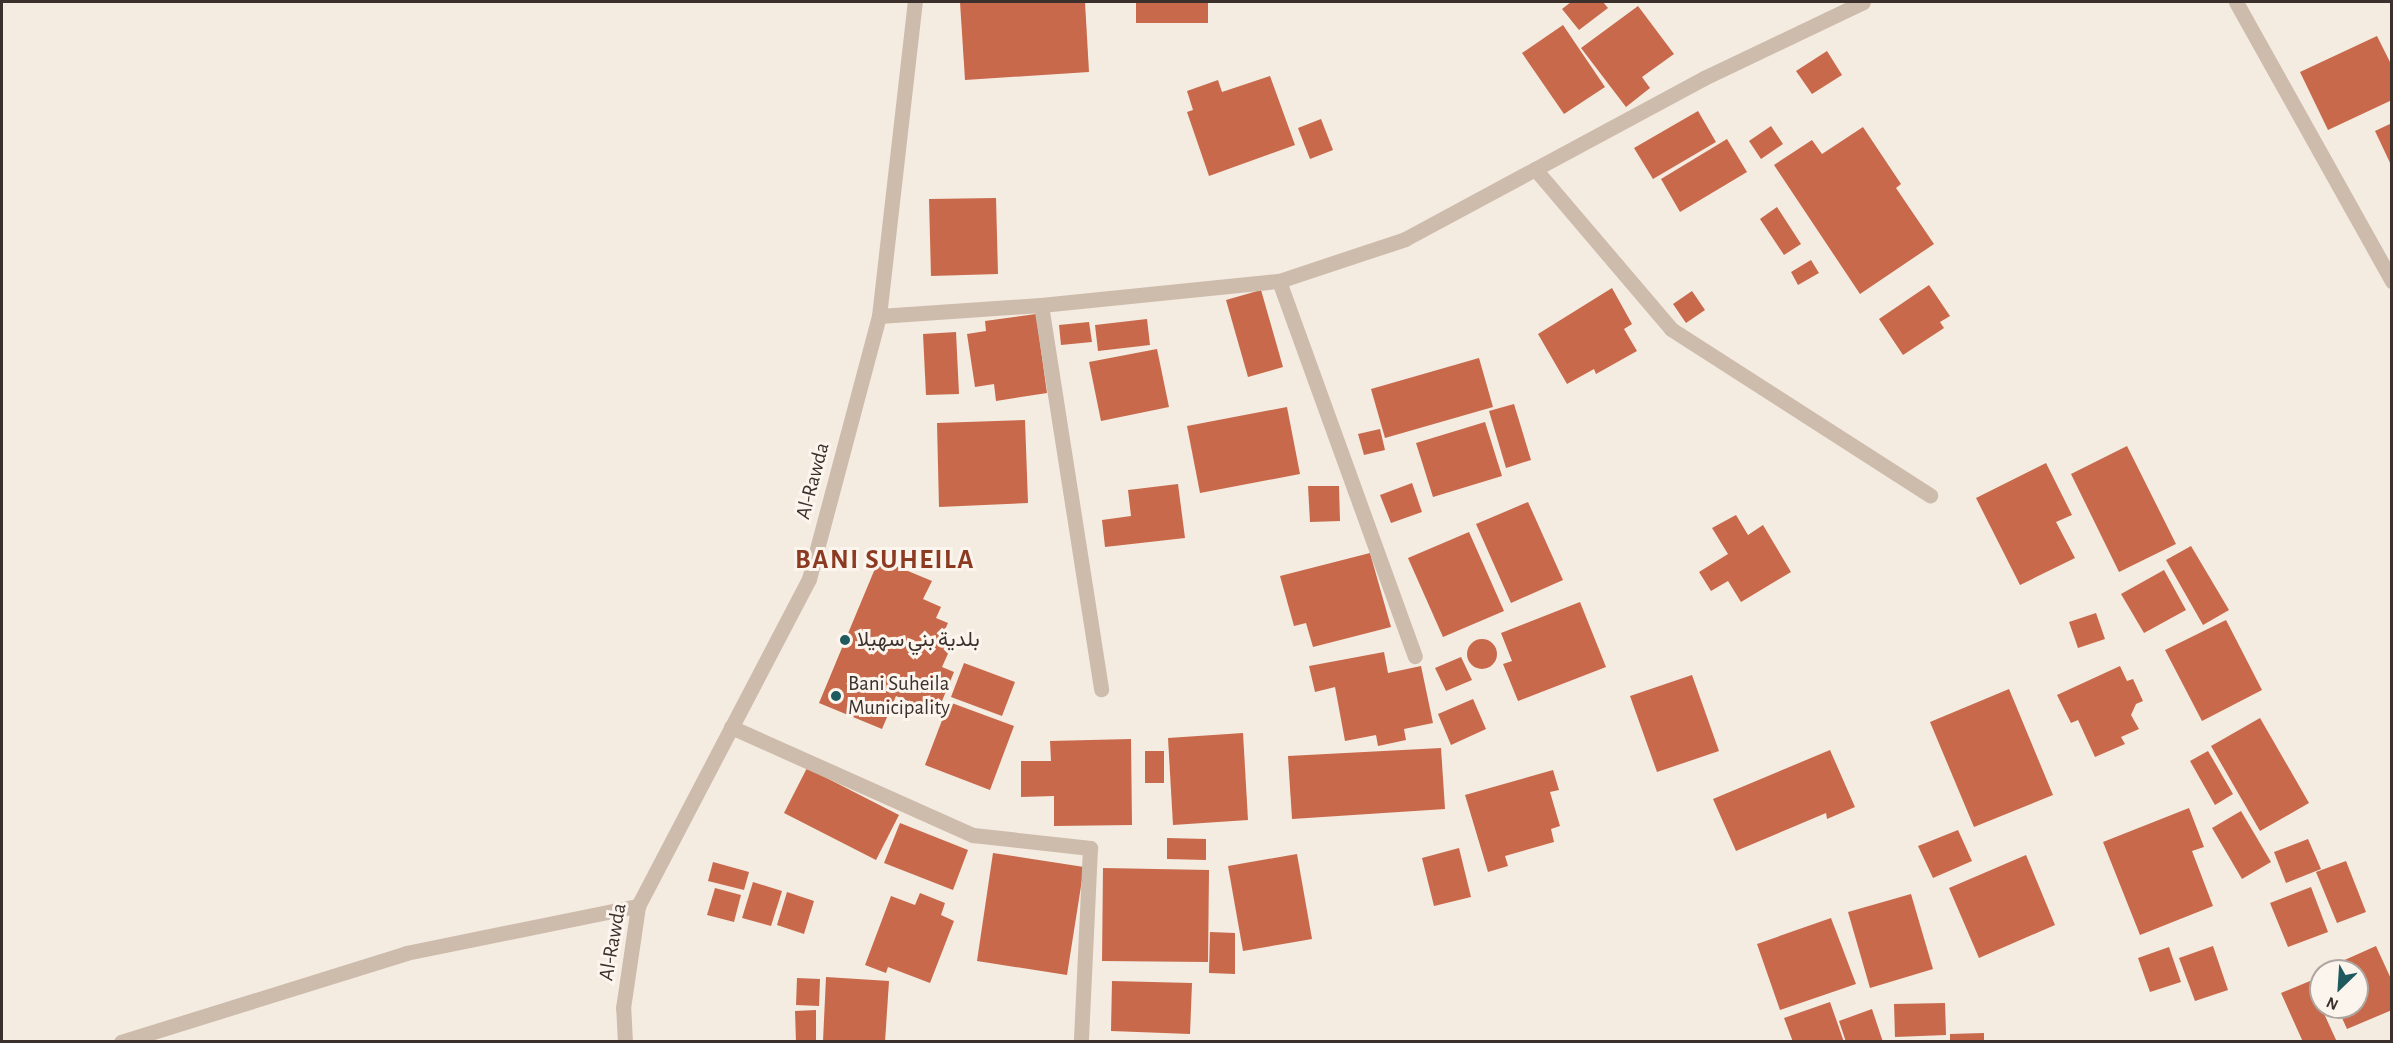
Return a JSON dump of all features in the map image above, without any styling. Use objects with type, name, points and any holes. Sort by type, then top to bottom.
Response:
[{"type":"street","name":"Al-Rawda","points":[[625,1041],[623,1008],[638,906],[809,579],[879,316],[915,2]]},
{"type":"street","points":[[879,316],[1041,305],[1279,281],[1405,239],[1704,78],[1863,2]]},
{"type":"street","points":[[2236,2],[2391,281]]},
{"type":"street","points":[[1535,169],[1671,329],[1930,495]]},
{"type":"street","points":[[1279,281],[1415,656]]},
{"type":"street","points":[[1041,305],[1101,689]]},
{"type":"street","points":[[731,727],[973,835],[1090,848],[1081,1041]]},
{"type":"street","points":[[121,1041],[406,954],[638,906]]},
{"type":"building","points":[[960,2],[1085,2],[1089,72],[965,80]]},
{"type":"building","points":[[1136,2],[1208,2],[1208,23],[1136,23]]},
{"type":"building","points":[[1571,2],[1603,2],[1608,8],[1579,30],[1562,9]]},
{"type":"building","points":[[1638,6],[1674,54],[1642,77],[1650,88],[1626,107],[1581,48]]},
{"type":"building","points":[[1563,25],[1605,87],[1564,114],[1522,53]]},
{"type":"building","points":[[2377,36],[2392,66],[2392,100],[2328,130],[2300,72]]},
{"type":"building","points":[[1827,51],[1842,75],[1812,94],[1796,71]]},
{"type":"building","points":[[1270,76],[1295,145],[1209,176],[1187,112],[1193,110],[1187,91],[1218,80],[1222,92]]},
{"type":"building","points":[[1698,111],[1716,142],[1653,179],[1634,148]]},
{"type":"building","points":[[1321,119],[1333,150],[1310,159],[1298,128]]},
{"type":"building","points":[[2392,123],[2392,167],[2375,131]]},
{"type":"building","points":[[1771,126],[1783,144],[1761,159],[1749,141]]},
{"type":"building","points":[[1863,127],[1901,184],[1896,188],[1934,244],[1860,294],[1774,165],[1812,140],[1822,154]]},
{"type":"building","points":[[1727,139],[1747,172],[1680,212],[1661,179]]},
{"type":"building","points":[[996,198],[998,274],[931,276],[929,199]]},
{"type":"building","points":[[1777,207],[1801,244],[1784,255],[1760,219]]},
{"type":"building","points":[[1811,260],[1819,273],[1798,285],[1791,272]]},
{"type":"building","points":[[1929,285],[1950,316],[1940,322],[1944,328],[1903,355],[1879,319]]},
{"type":"building","points":[[1612,288],[1632,324],[1624,329],[1637,351],[1596,374],[1594,369],[1567,384],[1538,334]]},
{"type":"building","points":[[1261,290],[1283,367],[1248,377],[1226,300]]},
{"type":"building","points":[[1692,291],[1705,310],[1686,323],[1673,304]]},
{"type":"building","points":[[1036,314],[1047,393],[996,401],[994,384],[975,387],[967,334],[986,331],[985,321]]},
{"type":"building","points":[[1147,319],[1150,345],[1098,351],[1095,325]]},
{"type":"building","points":[[1089,322],[1092,342],[1061,345],[1059,325]]},
{"type":"building","points":[[956,332],[959,394],[926,395],[923,334]]},
{"type":"building","points":[[1157,349],[1169,407],[1101,421],[1089,362]]},
{"type":"building","points":[[1479,358],[1493,407],[1385,438],[1371,389]]},
{"type":"building","points":[[1514,404],[1531,460],[1506,468],[1489,411]]},
{"type":"building","points":[[1287,407],[1300,474],[1200,493],[1187,426]]},
{"type":"building","points":[[1025,420],[1028,503],[939,507],[937,423]]},
{"type":"building","points":[[1485,422],[1502,476],[1433,497],[1416,443]]},
{"type":"building","points":[[1380,429],[1385,450],[1364,455],[1358,434]]},
{"type":"building","points":[[2127,446],[2176,544],[2119,572],[2071,474]]},
{"type":"building","points":[[2046,463],[2072,515],[2056,522],[2075,558],[2020,585],[1976,498]]},
{"type":"building","points":[[1412,483],[1422,512],[1391,523],[1380,495]]},
{"type":"building","points":[[1178,484],[1185,538],[1105,547],[1102,520],[1131,516],[1128,490]]},
{"type":"building","points":[[1308,486],[1339,486],[1340,521],[1310,522]]},
{"type":"building","points":[[1528,502],[1563,580],[1511,603],[1476,524]]},
{"type":"building","points":[[1736,515],[1748,535],[1763,525],[1791,572],[1741,602],[1728,581],[1711,591],[1699,572],[1728,554],[1712,528]]},
{"type":"building","points":[[1469,532],[1504,611],[1443,637],[1408,558]]},
{"type":"building","points":[[2191,546],[2229,610],[2203,625],[2166,560]]},
{"type":"building","points":[[1370,553],[1391,627],[1313,647],[1306,623],[1294,626],[1280,576]]},
{"type":"building","points":[[879,559],[932,581],[923,599],[941,607],[936,618],[948,623],[939,643],[951,647],[942,667],[954,672],[937,713],[896,696],[882,729],[819,703]]},
{"type":"building","points":[[2164,570],[2186,610],[2144,633],[2121,594]]},
{"type":"building","points":[[1580,602],[1606,667],[1518,701],[1503,664],[1512,661],[1501,633]]},
{"type":"building","points":[[2096,613],[2105,639],[2078,648],[2069,622]]},
{"type":"building","points":[[2226,620],[2262,690],[2202,721],[2165,650]]},
{"type":"building","points":[[1482,639],[1493,643],[1497,654],[1493,665],[1482,669],[1471,665],[1467,654],[1471,643]]},
{"type":"building","points":[[1384,652],[1388,673],[1421,666],[1433,723],[1404,729],[1406,740],[1378,746],[1376,735],[1345,741],[1335,687],[1315,692],[1309,666]]},
{"type":"building","points":[[1461,657],[1472,680],[1446,691],[1435,668]]},
{"type":"building","points":[[964,663],[1015,682],[1002,716],[951,697]]},
{"type":"building","points":[[2120,666],[2127,681],[2133,679],[2143,701],[2136,704],[2131,715],[2139,729],[2121,737],[2125,744],[2095,757],[2078,720],[2071,723],[2057,695]]},
{"type":"building","points":[[1692,675],[1719,751],[1657,772],[1630,696]]},
{"type":"building","points":[[2009,689],[2053,795],[1974,827],[1930,722]]},
{"type":"building","points":[[1473,699],[1486,729],[1451,745],[1438,714]]},
{"type":"building","points":[[949,702],[1014,726],[990,790],[925,765]]},
{"type":"building","points":[[2260,718],[2309,803],[2260,831],[2211,746]]},
{"type":"building","points":[[1243,733],[1248,820],[1173,825],[1168,738]]},
{"type":"building","points":[[1131,739],[1132,825],[1054,826],[1054,796],[1021,797],[1021,761],[1051,761],[1050,741]]},
{"type":"building","points":[[1441,748],[1445,809],[1292,819],[1288,756]]},
{"type":"building","points":[[1830,750],[1855,807],[1827,819],[1826,813],[1736,851],[1713,799]]},
{"type":"building","points":[[1145,751],[1164,751],[1164,783],[1145,783]]},
{"type":"building","points":[[2208,751],[2233,794],[2215,805],[2190,761]]},
{"type":"building","points":[[807,768],[899,815],[876,860],[784,813]]},
{"type":"building","points":[[1553,770],[1559,790],[1550,792],[1560,826],[1551,829],[1554,842],[1505,856],[1508,866],[1488,872],[1465,795]]},
{"type":"building","points":[[2189,808],[2204,847],[2192,851],[2213,906],[2140,935],[2103,842]]},
{"type":"building","points":[[2241,811],[2271,862],[2242,879],[2212,828]]},
{"type":"building","points":[[900,823],[968,850],[953,890],[884,863]]},
{"type":"building","points":[[1958,830],[1972,861],[1933,878],[1918,846]]},
{"type":"building","points":[[1167,838],[1206,839],[1206,860],[1167,859]]},
{"type":"building","points":[[2308,839],[2321,869],[2286,883],[2274,852]]},
{"type":"building","points":[[1459,848],[1471,897],[1434,906],[1422,858]]},
{"type":"building","points":[[993,853],[1084,867],[1067,975],[977,961]]},
{"type":"building","points":[[1297,854],[1312,939],[1243,951],[1228,866]]},
{"type":"building","points":[[2026,855],[2055,925],[1979,958],[1949,888]]},
{"type":"building","points":[[2346,861],[2366,912],[2337,923],[2316,872]]},
{"type":"building","points":[[713,862],[749,872],[744,890],[708,881]]},
{"type":"building","points":[[1103,868],[1209,870],[1208,962],[1102,961]]},
{"type":"building","points":[[753,882],[782,891],[771,926],[742,918]]},
{"type":"building","points":[[2311,887],[2328,932],[2288,947],[2270,903]]},
{"type":"building","points":[[715,888],[741,895],[734,922],[707,915]]},
{"type":"building","points":[[787,892],[814,901],[804,934],[777,925]]},
{"type":"building","points":[[920,893],[945,903],[941,915],[954,921],[930,983],[888,967],[886,973],[865,965],[891,896],[915,905]]},
{"type":"building","points":[[1911,894],[1933,969],[1870,988],[1848,912]]},
{"type":"building","points":[[1831,918],[1856,984],[1780,1010],[1757,944]]},
{"type":"building","points":[[1210,932],[1235,933],[1235,974],[1209,973]]},
{"type":"building","points":[[2213,946],[2228,990],[2195,1001],[2179,958]]},
{"type":"building","points":[[2376,946],[2392,981],[2392,1010],[2347,1029],[2342,1019],[2369,1019],[2369,959],[2347,959]]},
{"type":"building","points":[[2169,947],[2181,982],[2150,992],[2138,958]]},
{"type":"building","points":[[826,977],[889,981],[885,1042],[823,1041]]},
{"type":"building","points":[[797,978],[820,979],[819,1006],[796,1005]]},
{"type":"building","points":[[1112,981],[1192,983],[1190,1034],[1111,1031]]},
{"type":"building","points":[[2309,981],[2309,1019],[2326,1019],[2337,1042],[2303,1042],[2281,993]]},
{"type":"building","points":[[1830,1002],[1844,1042],[1793,1042],[1784,1018]]},
{"type":"building","points":[[1945,1003],[1946,1035],[1895,1037],[1894,1004]]},
{"type":"building","points":[[1872,1009],[1883,1042],[1846,1042],[1839,1021]]},
{"type":"building","points":[[816,1010],[816,1042],[796,1042],[795,1011]]},
{"type":"building","points":[[1984,1033],[1984,1042],[1950,1042],[1950,1034]]},
{"type":"place","name":"بلدية بني سهيلا","points":[[845,640]]},
{"type":"place","name":"Bani Suheila Municipality","points":[[836,696]]},
{"type":"district","name":"BANI SUHEILA","points":[[885,560]]}]
